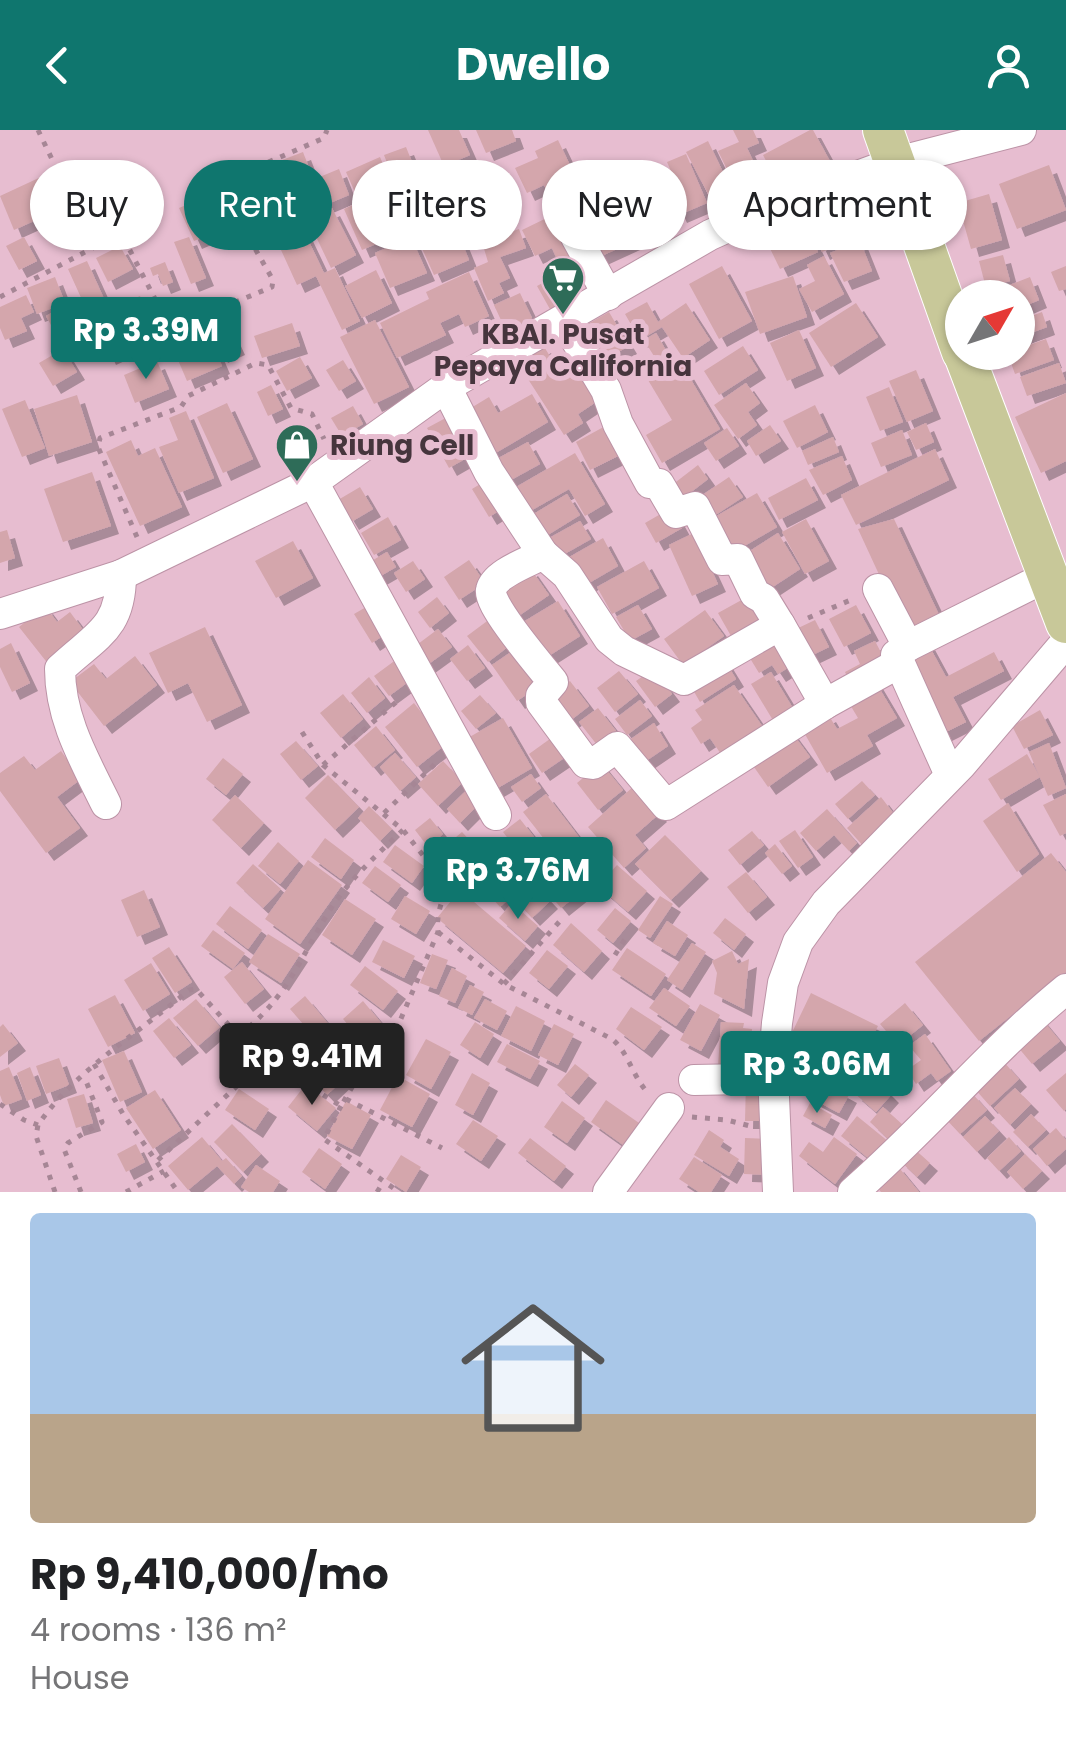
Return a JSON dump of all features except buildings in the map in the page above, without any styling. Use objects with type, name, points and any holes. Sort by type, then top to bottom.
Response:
[{"type":"main road","points":[[888,147],[945,305]]},
{"type":"main road","points":[[969,370],[1066,623]]},
{"type":"street","points":[[0,614],[135,569],[325,474],[446,386],[710,235],[888,147],[1021,130]]},
{"type":"street","points":[[583,250],[608,294]]},
{"type":"street","points":[[564,320],[606,390],[618,424],[650,485],[659,484],[676,513],[694,507],[722,560],[738,559],[755,594],[764,600],[826,704]]},
{"type":"street","points":[[446,386],[489,472],[542,554],[567,575],[610,639],[624,652],[680,680],[781,627]]},
{"type":"street","points":[[325,474],[422,680],[496,815]]},
{"type":"street","points":[[542,554],[496,580],[490,591],[500,612],[553,682],[541,696],[541,702],[586,762],[593,764],[617,747],[666,806],[904,654],[1048,576]]},
{"type":"street","points":[[106,804],[76,746],[60,684],[60,669],[109,625],[135,569]]},
{"type":"street","points":[[878,588],[950,774]]},
{"type":"street","points":[[778,1192],[773,1073],[783,983],[798,942],[826,903],[950,774],[1066,642]]},
{"type":"street","points":[[853,1192],[977,1073],[1018,1028],[1066,989]]},
{"type":"street","points":[[694,1080],[747,1079],[773,1073]]},
{"type":"street","points":[[608,1192],[669,1108]]},
{"type":"path","points":[[38,130],[52,160]]},
{"type":"path","points":[[132,250],[169,326],[175,327],[272,286],[273,280],[222,185],[225,180],[324,138],[327,130]]},
{"type":"path","points":[[0,296],[90,250]]},
{"type":"path","points":[[135,569],[98,447],[100,438],[181,407],[188,396],[256,363],[268,365],[291,408],[312,414],[325,474]]},
{"type":"path","points":[[781,627],[878,588]]},
{"type":"path","points":[[323,764],[422,680]]},
{"type":"path","points":[[302,732],[323,764],[403,830],[448,887]]},
{"type":"path","points":[[384,813],[456,744]]},
{"type":"path","points":[[399,1192],[324,1139],[355,1082],[382,1062],[438,932],[436,917],[448,887],[496,822],[496,815]]},
{"type":"path","points":[[55,1192],[36,1136],[47,1112],[94,1064],[140,1032],[188,990],[196,989],[236,1033],[249,1028],[274,1005],[335,903],[360,870],[403,830]]},
{"type":"path","points":[[504,984],[560,921]]},
{"type":"path","points":[[438,932],[504,984],[612,1039],[622,1048],[632,1076],[669,1108],[698,1118],[775,1131]]},
{"type":"path","points":[[615,955],[628,934]]},
{"type":"path","points":[[249,1028],[291,1075],[341,1106]]},
{"type":"path","points":[[158,1160],[270,1055]]},
{"type":"path","points":[[94,1064],[123,1114],[178,1192]]},
{"type":"path","points":[[81,1192],[64,1150],[68,1143],[102,1122],[84,1076]]},
{"type":"path","points":[[346,1099],[442,1148]]},
{"type":"path","points":[[0,1104],[38,1125]]},
{"type":"path","points":[[126,1192],[164,1171]]},
{"type":"path","points":[[378,1192],[384,1181]]},
{"type":"place","name":"KBAI. Pusat Pepaya California","points":[[563,316]]},
{"type":"place","name":"Riung Cell","points":[[297,483]]}]
